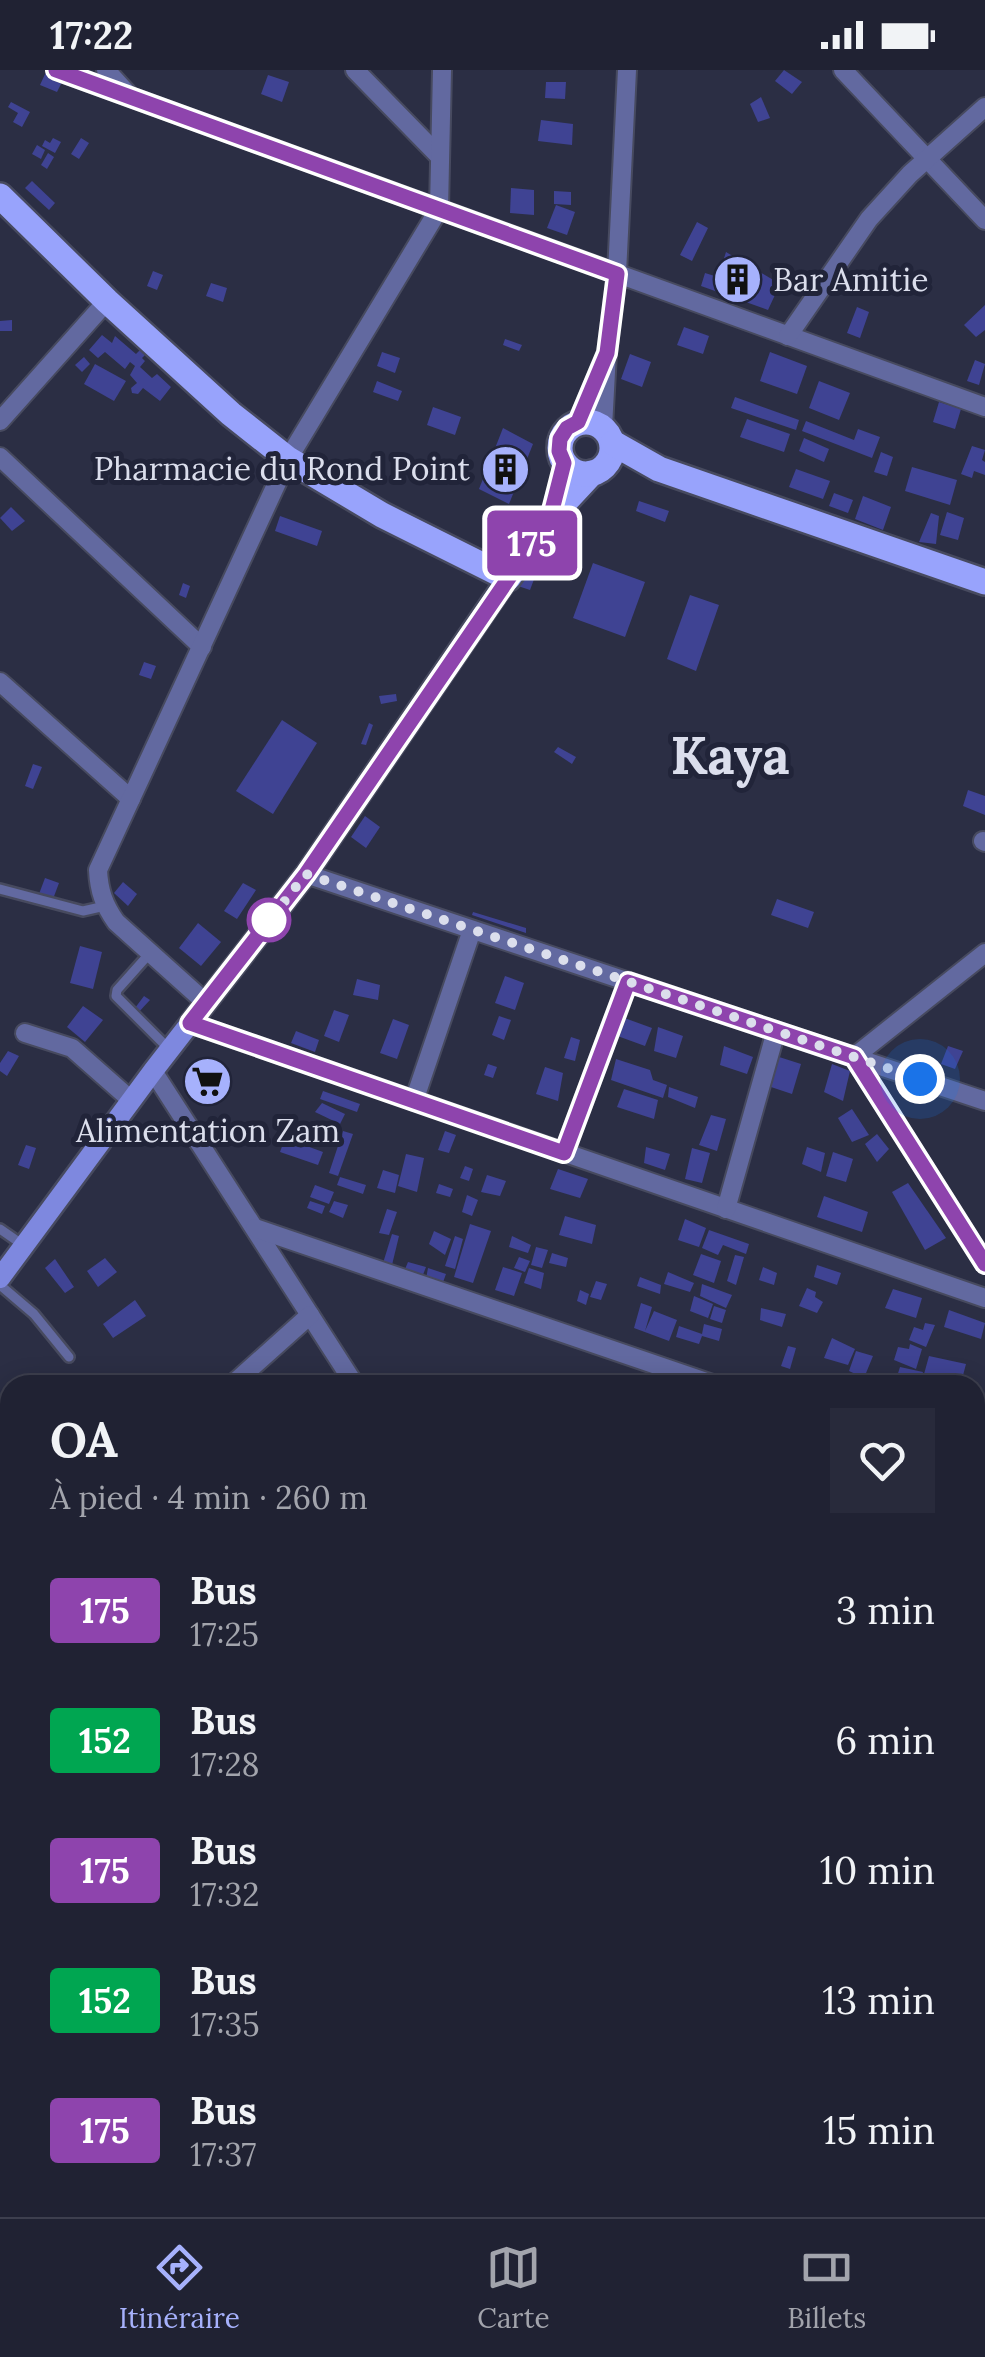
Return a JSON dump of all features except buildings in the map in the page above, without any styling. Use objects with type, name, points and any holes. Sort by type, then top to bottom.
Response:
[{"type":"main road","points":[[0,196],[231,414],[288,458],[382,514],[508,578]]},
{"type":"main road","points":[[598,446],[572,470],[559,451],[567,428],[598,446],[659,469],[985,582]]},
{"type":"main road","points":[[0,1282],[130,1100],[306,874],[598,446]]},
{"type":"main road","points":[[550,518],[564,463]]},
{"type":"street","points":[[56,70],[985,408]]},
{"type":"street","points":[[106,70],[131,97]]},
{"type":"street","points":[[356,70],[440,157]]},
{"type":"street","points":[[205,1002],[116,922],[105,906],[98,870],[288,458],[438,209],[442,70]]},
{"type":"street","points":[[598,446],[617,274],[627,70]]},
{"type":"street","points":[[842,70],[985,220]]},
{"type":"street","points":[[788,336],[869,218],[926,159],[985,107]]},
{"type":"street","points":[[0,421],[107,300]]},
{"type":"street","points":[[0,458],[202,647]]},
{"type":"street","points":[[0,682],[132,799]]},
{"type":"street","points":[[306,874],[985,1101]]},
{"type":"street","points":[[414,1101],[472,930]]},
{"type":"street","points":[[854,1057],[985,953]]},
{"type":"street","points":[[564,1153],[628,982]]},
{"type":"street","points":[[190,1023],[985,1298]]},
{"type":"street","points":[[726,1209],[776,1031]]},
{"type":"street","points":[[25,1034],[72,1048],[130,1100]]},
{"type":"street","points":[[854,1057],[985,1264]]},
{"type":"street","points":[[153,1071],[349,1375]]},
{"type":"street","points":[[255,1228],[686,1375]]},
{"type":"street","points":[[243,1375],[310,1315]]},
{"type":"lane","points":[[0,889],[83,911],[105,906]]},
{"type":"lane","points":[[150,952],[116,996],[169,1049]]},
{"type":"lane","points":[[0,1228],[23,1245]]},
{"type":"lane","points":[[0,1282],[34,1314],[69,1358]]},
{"type":"bus line","name":"175","points":[[56,70],[617,274],[607,353],[578,422],[567,428],[560,439],[564,463],[550,518],[306,874],[190,1023],[564,1153],[628,982],[854,1057],[985,1264]]},
{"type":"place","name":"Bar Amitie","points":[[738,280]]},
{"type":"place","name":"Pharmacie du Rond Point","points":[[505,469]]},
{"type":"place","name":"Alimentation Zam","points":[[208,1081]]},
{"type":"district","name":"Kaya","points":[[730,756]]},
{"type":"route","points":[[269,920],[266,925],[306,874],[920,1079]]}]
